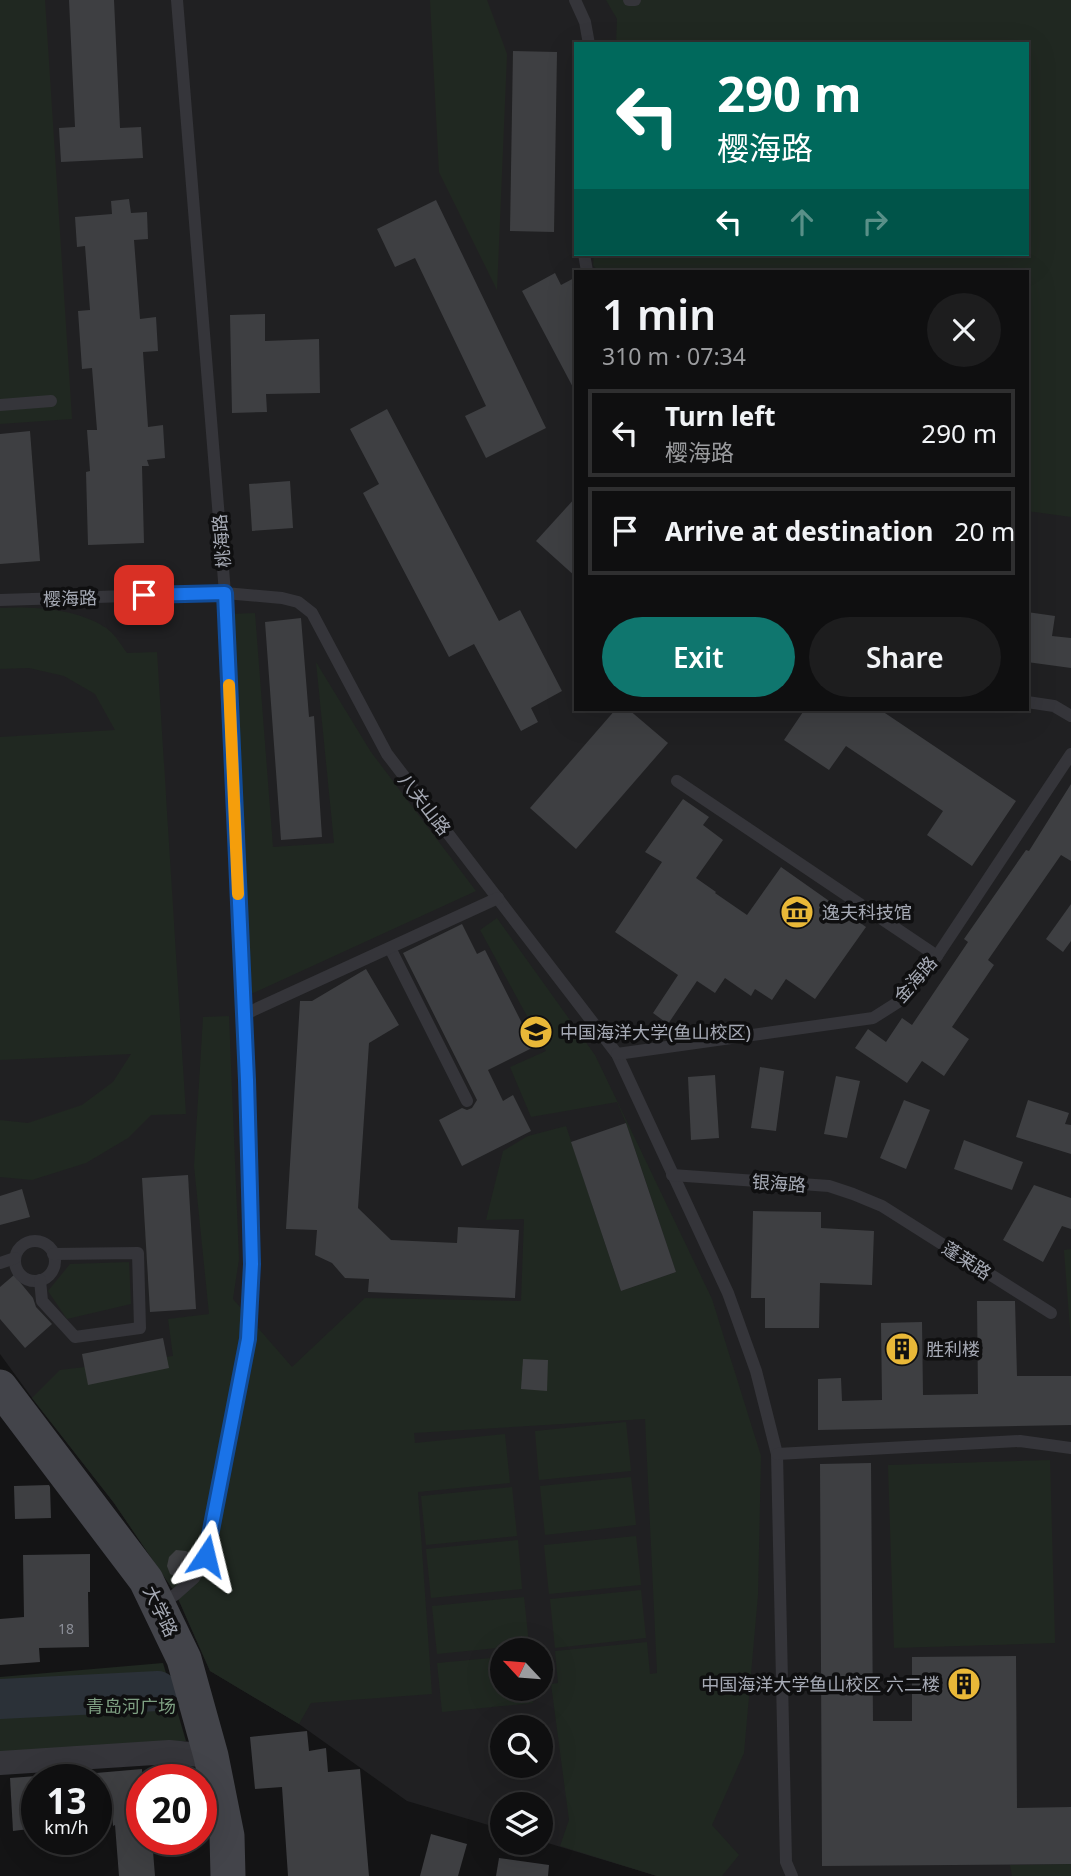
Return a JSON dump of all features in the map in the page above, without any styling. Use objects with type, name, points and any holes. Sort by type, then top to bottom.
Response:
[{"type":"main road","name":"大学路","points":[[0,1387],[146,1580],[159,1605],[184,1659],[211,1756],[227,1836],[228,1876]]},
{"type":"street","points":[[0,1763],[169,1752],[211,1756]]},
{"type":"lane","name":"桃海路","points":[[159,1605],[194,1578],[206,1556],[248,1339],[252,1264],[247,1080],[225,593],[177,0]]},
{"type":"lane","points":[[575,0],[585,22],[589,42]]},
{"type":"lane","points":[[629,0],[635,0]]},
{"type":"lane","points":[[0,405],[51,401]]},
{"type":"lane","name":"樱海路","points":[[0,600],[225,593]]},
{"type":"lane","name":"八关山路","points":[[225,593],[282,598],[298,602],[312,613],[387,754],[617,1054],[728,1293],[756,1371],[777,1454],[785,1838],[786,1863],[792,1876]]},
{"type":"lane","points":[[1029,702],[1055,706],[1071,716]]},
{"type":"lane","name":"金海路","points":[[617,1054],[873,1018],[903,999],[937,956],[1071,754]]},
{"type":"lane","points":[[677,781],[937,956]]},
{"type":"lane","points":[[243,1015],[498,898]]},
{"type":"lane","points":[[390,948],[467,1101]]},
{"type":"lane","name":"银海路","points":[[672,1175],[828,1186],[882,1206]]},
{"type":"lane","name":"蓬莱路","points":[[882,1206],[1051,1313]]},
{"type":"lane","points":[[33,1241],[45,1244],[53,1254],[54,1266],[47,1277],[40,1280],[34,1281],[21,1276],[15,1264],[21,1247],[33,1241]]},
{"type":"lane","points":[[40,1280],[42,1301],[75,1337],[141,1328],[138,1253],[53,1254]]},
{"type":"lane","points":[[0,1263],[15,1258]]},
{"type":"lane","points":[[777,1454],[1020,1441],[1071,1448]]},
{"type":"shaded area","name":"中国海洋大学(鱼山校区)","points":[[0,0],[1071,0],[1071,1876],[657,1876],[553,1845],[553,1792],[490,1792],[490,1825],[407,1801],[299,1724],[210,1671],[176,1594],[114,1503],[0,1354]]},
{"type":"green space","points":[[0,0],[45,0],[72,419],[0,424]]},
{"type":"green space","points":[[430,0],[487,0],[507,54],[497,290],[439,172]]},
{"type":"green space","points":[[606,0],[1071,0],[1071,517],[1029,511],[1029,270],[597,270],[593,265],[594,256],[1029,256],[1029,42],[616,42],[617,19]]},
{"type":"green space","points":[[0,608],[40,608],[69,613],[109,630],[127,653],[157,652],[186,1114],[151,1115],[128,1138],[86,1163],[32,1180],[0,1177],[0,1120],[28,1123],[82,1105],[113,1082],[131,1054],[0,1060],[0,737],[115,730],[95,694],[64,676],[29,668],[0,669]]},
{"type":"green space","points":[[255,613],[273,847],[334,843],[316,662],[371,752],[476,891],[251,994],[229,614]]},
{"type":"green space","points":[[497,918],[595,1055],[712,1299],[761,1456],[758,1595],[744,1753],[712,1825],[739,1855],[722,1876],[657,1876],[560,1846],[569,1820],[553,1699],[553,1684],[558,1683],[555,1651],[647,1642],[650,1674],[657,1673],[645,1419],[414,1433],[415,1443],[505,1434],[510,1483],[418,1492],[432,1694],[311,1703],[299,1724],[210,1671],[176,1594],[114,1503],[32,1398],[60,1370],[173,1356],[168,1319],[209,1314],[194,1166],[203,1017],[229,1016],[239,1259],[233,1299],[292,1367],[365,1298],[521,1301],[524,1219],[486,1220],[503,1151],[528,1136],[566,1126],[621,1291],[676,1272],[617,1102],[531,1117],[510,1067],[546,1051],[480,930]]},
{"type":"green space","points":[[1071,1249],[1071,1341],[1064,1250]]},
{"type":"green space","points":[[129,1262],[131,1304],[67,1319],[48,1291],[70,1264]]},
{"type":"green space","points":[[626,1422],[631,1471],[539,1480],[535,1431]]},
{"type":"green space","points":[[1050,1460],[1055,1643],[894,1648],[888,1465]]},
{"type":"green space","points":[[631,1477],[636,1525],[545,1535],[540,1486]]},
{"type":"green space","points":[[512,1487],[517,1536],[426,1545],[421,1496]]},
{"type":"green space","points":[[636,1536],[641,1585],[549,1594],[544,1545]]},
{"type":"green space","points":[[518,1540],[522,1589],[431,1598],[426,1549]]},
{"type":"green space","points":[[641,1590],[646,1638],[555,1648],[550,1599]]},
{"type":"green space","points":[[524,1597],[528,1638],[490,1638],[490,1649],[437,1654],[432,1606]]},
{"type":"green space","points":[[490,1658],[490,1701],[533,1703],[442,1712],[437,1663]]},
{"type":"green space","name":"青岛河广场","points":[[163,1663],[186,1741],[0,1754],[0,1677]]},
{"type":"green space","points":[[1071,1864],[1071,1876],[1012,1876],[1010,1865]]},
{"type":"building","points":[[69,0],[114,0],[120,128],[141,127],[143,158],[61,162],[59,128],[75,127]]},
{"type":"building","points":[[513,51],[557,52],[554,232],[510,231]]},
{"type":"building","points":[[129,199],[131,213],[147,212],[148,239],[134,240],[140,319],[156,317],[158,351],[143,352],[148,427],[163,425],[165,458],[147,460],[149,466],[142,466],[144,543],[88,545],[86,472],[90,471],[87,430],[97,430],[92,368],[82,369],[78,311],[90,310],[85,246],[77,247],[75,217],[112,214],[111,201]]},
{"type":"building","points":[[436,200],[546,428],[486,458],[465,416],[486,406],[415,258],[395,267],[377,229]]},
{"type":"building","points":[[555,273],[561,285],[574,278],[574,389],[522,291]]},
{"type":"building","points":[[265,314],[265,341],[319,339],[320,393],[266,394],[267,412],[232,413],[230,315]]},
{"type":"building","points":[[387,409],[499,621],[520,610],[562,691],[531,708],[538,722],[521,731],[474,644],[449,657],[363,493],[379,484],[350,429]]},
{"type":"building","points":[[30,431],[40,561],[0,564],[0,434]]},
{"type":"building","points":[[290,481],[293,528],[252,531],[249,484]]},
{"type":"building","points":[[574,499],[574,575],[536,541]]},
{"type":"building","points":[[1029,612],[1055,616],[1052,636],[1071,638],[1071,668],[1029,662]]},
{"type":"building","points":[[301,618],[309,717],[314,716],[322,837],[281,840],[265,622]]},
{"type":"building","points":[[614,711],[630,711],[668,743],[576,849],[530,808]]},
{"type":"building","points":[[804,711],[882,711],[1016,801],[972,866],[927,835],[943,811],[846,746],[829,770],[784,740]]},
{"type":"building","points":[[1071,784],[1071,861],[1061,855],[988,960],[994,965],[952,1027],[969,1039],[944,1076],[922,1061],[907,1083],[855,1048],[868,1029],[886,1042],[902,1018],[912,1025],[968,942],[964,939],[1026,850],[1029,851]]},
{"type":"building","name":"逸夫科技馆","points":[[683,799],[709,817],[703,825],[723,840],[696,878],[715,893],[747,915],[781,867],[866,927],[815,999],[786,979],[772,1000],[755,989],[751,996],[725,978],[715,993],[697,981],[668,1024],[653,1013],[678,975],[615,932],[662,862],[645,852]]},
{"type":"building","points":[[1071,904],[1071,941],[1063,952],[1046,939]]},
{"type":"building","points":[[462,924],[477,954],[485,950],[534,1047],[488,1070],[503,1101],[513,1095],[531,1131],[462,1166],[439,1120],[462,1108],[472,1108],[477,1100],[403,953]]},
{"type":"building","points":[[366,969],[399,1025],[369,1043],[358,1208],[391,1240],[457,1243],[458,1227],[519,1230],[515,1298],[368,1292],[369,1279],[345,1278],[332,1263],[315,1255],[317,1230],[286,1229],[300,1001],[312,1001]]},
{"type":"building","points":[[760,1067],[784,1071],[776,1131],[751,1128]]},
{"type":"building","points":[[715,1075],[719,1138],[691,1140],[688,1077]]},
{"type":"building","points":[[836,1076],[860,1081],[847,1138],[824,1134]]},
{"type":"building","points":[[904,1100],[930,1110],[906,1169],[880,1158]]},
{"type":"building","points":[[1028,1100],[1069,1113],[1065,1124],[1071,1125],[1071,1154],[1016,1137]]},
{"type":"building","points":[[626,1123],[676,1272],[621,1291],[571,1142]]},
{"type":"building","points":[[964,1140],[1023,1162],[1012,1190],[954,1169]]},
{"type":"building","points":[[188,1175],[196,1309],[150,1312],[142,1178]]},
{"type":"building","points":[[1034,1185],[1071,1198],[1071,1229],[1062,1226],[1043,1262],[1003,1240]]},
{"type":"building","points":[[22,1189],[30,1217],[0,1225],[0,1196]]},
{"type":"building","points":[[753,1211],[821,1212],[821,1228],[874,1231],[872,1285],[820,1283],[819,1328],[765,1328],[765,1298],[751,1298]]},
{"type":"building","points":[[14,1275],[33,1298],[36,1307],[52,1324],[25,1348],[0,1319],[0,1287]]},
{"type":"building","name":"胜利楼","points":[[977,1301],[1015,1301],[1017,1376],[1071,1376],[1071,1425],[818,1430],[818,1379],[841,1378],[842,1401],[882,1400],[881,1323],[922,1322],[923,1395],[978,1394]]},
{"type":"building","points":[[163,1338],[169,1368],[88,1385],[82,1354]]},
{"type":"building","points":[[523,1359],[548,1360],[547,1391],[521,1389]]},
{"type":"building","name":"中国海洋大学鱼山校区 六二楼","points":[[871,1463],[873,1721],[912,1721],[912,1657],[1016,1656],[1017,1808],[1071,1807],[1071,1864],[822,1866],[820,1464]]},
{"type":"building","points":[[49,1485],[51,1518],[15,1519],[14,1486]]},
{"type":"building","points":[[176,1550],[190,1553],[195,1560],[180,1579],[170,1574],[167,1566],[169,1557]]},
{"type":"building","points":[[90,1554],[89,1647],[39,1648],[40,1662],[0,1665],[0,1619],[24,1617],[23,1555]]},
{"type":"building","points":[[307,1731],[309,1751],[326,1748],[328,1772],[360,1769],[369,1876],[288,1876],[282,1787],[255,1789],[250,1737]]},
{"type":"building","points":[[126,1770],[126,1855],[153,1855],[155,1876],[119,1876],[112,1812],[112,1772]]},
{"type":"building","points":[[21,1777],[21,1830],[13,1831],[10,1778]]},
{"type":"building","points":[[431,1834],[467,1844],[458,1876],[420,1876]]},
{"type":"building","points":[[499,1858],[549,1865],[548,1876],[496,1876]]},
{"type":"waterway","points":[[0,1699],[158,1691]]},
{"type":"slow traffic","points":[[229,685],[238,894]]},
{"type":"place","name":"逸夫科技馆","points":[[797,912]]},
{"type":"place","name":"中国海洋大学(鱼山校区)","points":[[536,1032]]},
{"type":"place","name":"胜利楼","points":[[902,1349]]},
{"type":"place","name":"中国海洋大学鱼山校区 六二楼","points":[[964,1684]]},
{"type":"route","points":[[144,595],[225,593],[247,1080],[252,1264],[248,1339],[206,1556]]}]
